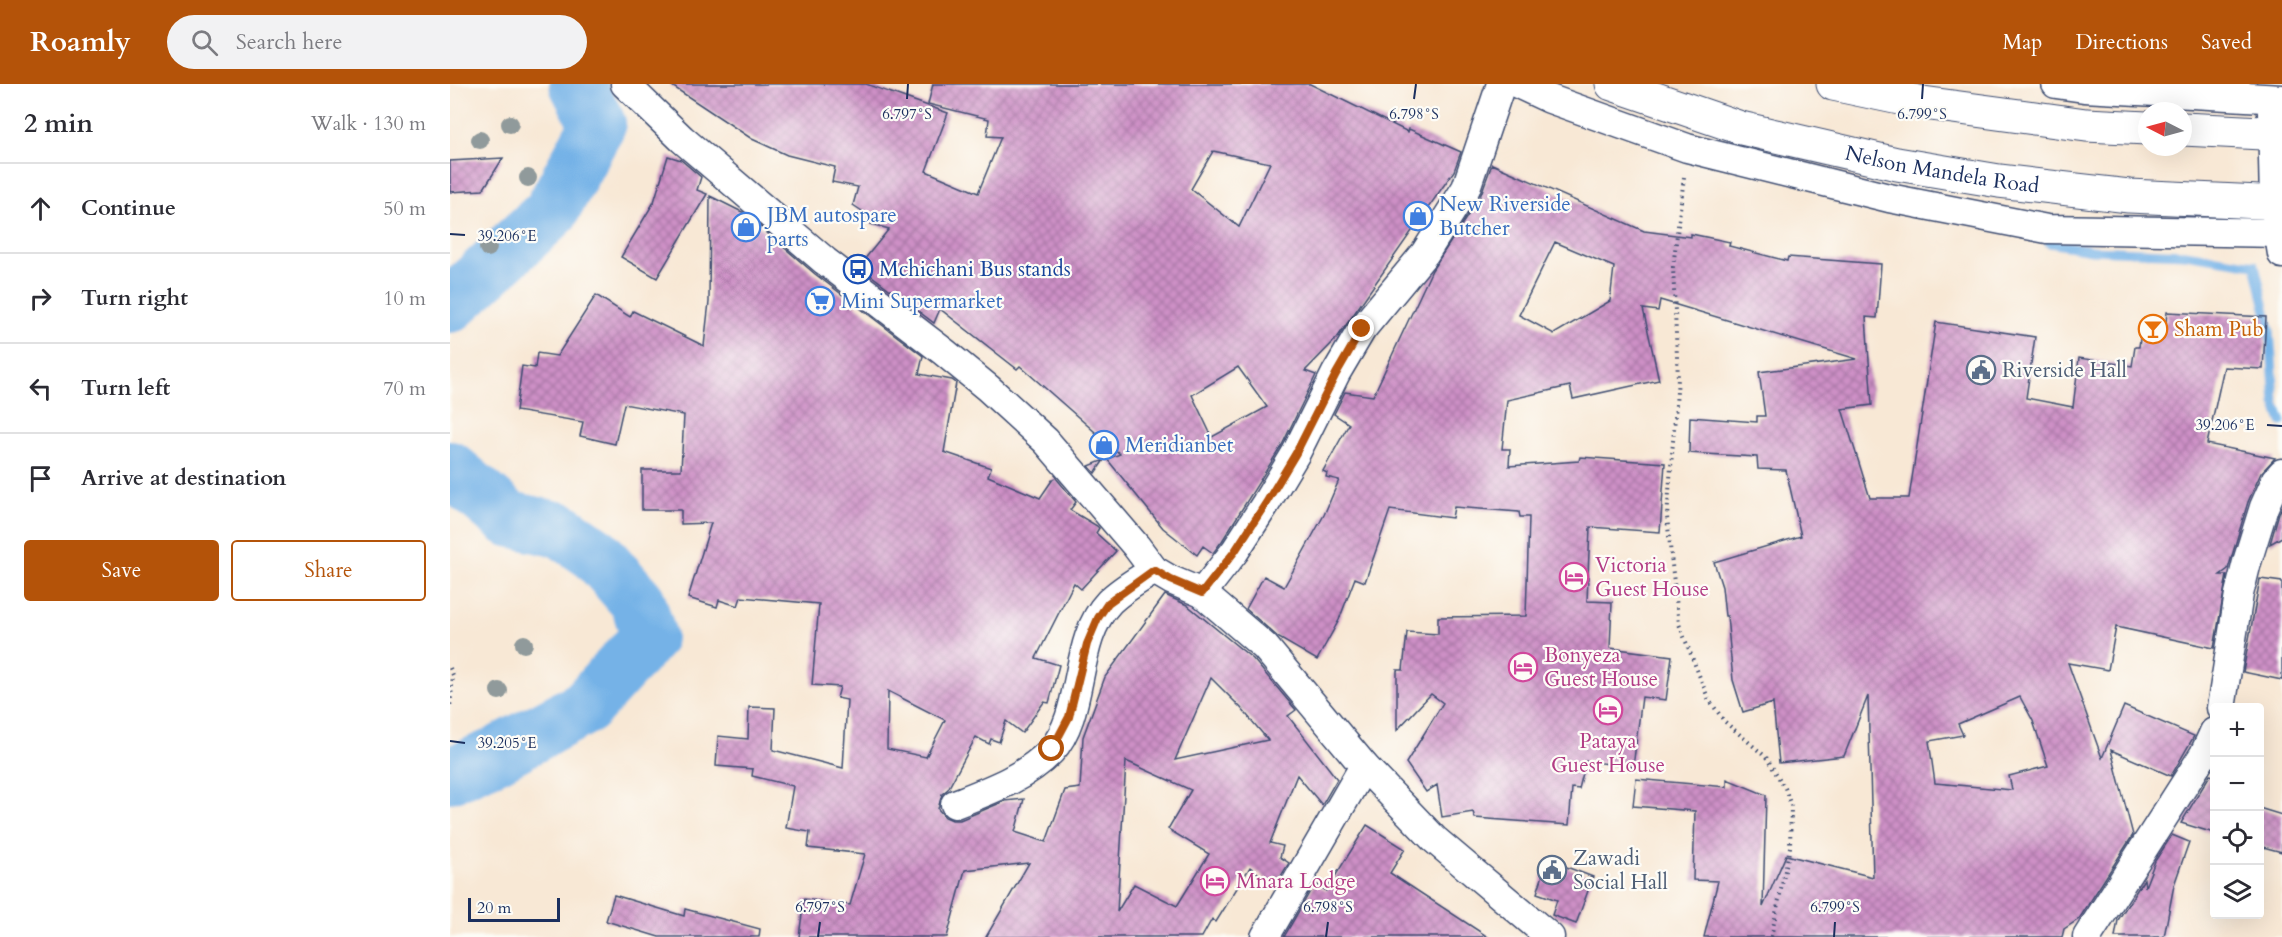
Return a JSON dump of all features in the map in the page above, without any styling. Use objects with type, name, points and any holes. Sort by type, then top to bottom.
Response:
[{"type":"main road","name":"Nelson Mandela Road","points":[[1612,84],[1741,128],[1897,164],[1999,181],[2129,196],[2280,225]]},
{"type":"main road","points":[[1833,84],[1923,103],[2086,124],[2138,127]]},
{"type":"main road","points":[[2192,129],[2277,134]]},
{"type":"street","points":[[625,84],[682,139],[825,261],[944,352],[1046,441],[1154,570],[1202,593],[1265,647],[1364,766],[1434,839],[1550,937]]},
{"type":"street","points":[[1202,593],[1235,551],[1266,503],[1296,453],[1336,374],[1362,329],[1425,254],[1466,188],[1501,84]]},
{"type":"street","points":[[1518,84],[1550,99],[1687,148],[1889,198],[2047,229],[2280,225],[2277,99],[2084,88],[2056,84]]},
{"type":"street","points":[[2222,703],[2239,594],[2247,562],[2264,507],[2276,480],[2282,473]]},
{"type":"street","points":[[955,804],[1008,781],[1035,766],[1052,749],[1069,717],[1087,644],[1098,618],[1108,603],[1154,570]]},
{"type":"street","points":[[2087,937],[2204,754],[2210,741]]},
{"type":"street","points":[[1265,937],[1364,766]]},
{"type":"path","points":[[1687,148],[1673,267],[1678,380],[1667,517],[1673,574],[1679,624],[1708,698],[1724,721],[1766,757],[1785,788],[1791,806],[1790,848],[1771,937]]},
{"type":"path","points":[[450,668],[453,675],[450,708]]},
{"type":"building","points":[[669,84],[866,84],[948,113],[926,171],[978,193],[1001,137],[987,136],[989,119],[928,104],[933,84],[1310,84],[1408,132],[1409,129],[1461,152],[1454,171],[1337,338],[1305,371],[1316,375],[1282,445],[1222,541],[1213,553],[1203,546],[1197,555],[1163,528],[1107,459],[1120,454],[1020,366],[1017,369],[940,309],[934,323],[859,266],[889,229],[871,224],[874,219],[853,205],[858,187],[832,182],[835,167],[787,155],[752,139]],"holes":[[[1213,151],[1270,163],[1239,227],[1191,189]],[[1238,367],[1267,407],[1212,437],[1192,395]]]},
{"type":"building","points":[[668,156],[681,160],[701,177],[697,190],[707,194],[657,278],[621,257],[654,202]]},
{"type":"building","points":[[503,158],[483,190],[450,192],[450,161]]},
{"type":"building","points":[[1492,164],[1644,231],[1691,237],[1691,234],[1730,242],[1729,246],[1787,261],[1788,257],[1881,264],[1877,318],[1866,317],[1872,405],[1842,409],[1870,498],[1909,498],[1936,322],[2035,337],[2026,398],[2073,407],[2079,358],[2132,366],[2135,347],[2139,347],[2141,331],[2145,332],[2146,320],[2166,322],[2167,312],[2266,317],[2263,369],[2224,367],[2207,444],[2275,458],[2261,473],[2248,502],[2228,569],[2220,575],[2227,575],[2214,648],[2116,627],[2108,670],[2068,663],[2102,758],[2124,706],[2194,736],[2171,776],[2111,750],[2133,835],[2079,919],[2064,929],[2062,937],[1704,937],[1718,881],[1693,880],[1695,811],[1633,806],[1636,779],[1727,787],[1727,779],[1766,795],[1763,907],[1786,855],[1873,877],[1868,696],[1844,756],[1779,763],[1773,703],[1743,712],[1733,680],[1727,616],[1725,616],[1722,587],[1714,562],[1801,536],[1786,470],[1758,469],[1757,457],[1689,453],[1690,417],[1757,422],[1757,416],[1765,416],[1759,372],[1857,359],[1660,300],[1658,311],[1643,309],[1659,380],[1573,399],[1570,386],[1507,400],[1502,449],[1510,449],[1509,466],[1579,461],[1580,457],[1665,463],[1660,532],[1590,527],[1587,601],[1612,602],[1610,648],[1672,656],[1666,700],[1642,697],[1633,767],[1586,761],[1579,789],[1572,788],[1569,825],[1475,818],[1473,812],[1442,817],[1437,785],[1426,792],[1406,763],[1443,703],[1431,694],[1397,730],[1397,670],[1403,670],[1407,632],[1438,634],[1438,617],[1526,616],[1529,517],[1520,517],[1519,512],[1454,507],[1452,518],[1390,510],[1365,582],[1355,578],[1339,620],[1317,660],[1279,638],[1246,609],[1264,576],[1284,587],[1324,515],[1339,480],[1326,477],[1327,473],[1323,471],[1349,424],[1334,414],[1345,392],[1373,396],[1432,270],[1480,197]],"holes":[[[1555,242],[1614,267],[1610,301],[1554,334],[1519,315]],[[2020,697],[2033,721],[2048,766],[2009,776],[2012,790],[1935,783],[1929,741],[1963,735],[1958,724]]]},
{"type":"building","points":[[710,196],[744,213],[815,274],[923,356],[919,374],[952,380],[956,383],[944,452],[991,468],[988,476],[1040,498],[1056,478],[1076,502],[1070,510],[1097,526],[1099,528],[1096,533],[1116,551],[1081,589],[1074,583],[1036,658],[1059,665],[1049,703],[1044,702],[1022,733],[1006,721],[999,742],[991,739],[989,744],[976,737],[948,789],[942,794],[938,809],[945,817],[960,820],[1005,801],[1024,799],[1015,832],[1046,842],[1065,790],[1080,788],[1083,737],[1105,677],[1165,595],[1187,605],[1253,659],[1296,710],[1288,716],[1337,779],[1322,805],[1297,775],[1270,843],[1283,846],[1280,857],[1289,863],[1275,886],[1250,867],[1216,922],[1212,919],[1202,937],[986,937],[1029,863],[965,870],[947,937],[799,937],[804,899],[850,905],[865,854],[808,848],[810,832],[786,828],[793,786],[752,776],[753,769],[716,766],[718,736],[748,739],[749,707],[775,708],[773,750],[843,768],[847,700],[837,698],[840,687],[812,685],[819,604],[741,597],[738,606],[719,600],[717,607],[688,598],[711,523],[681,524],[681,510],[642,510],[642,470],[681,470],[684,415],[624,404],[615,444],[580,436],[583,422],[516,411],[522,366],[535,368],[537,353],[557,356],[596,295],[630,317],[633,311],[704,346],[709,302]],"holes":[[[1211,678],[1268,740],[1175,760]],[[888,691],[945,720],[926,757],[887,749]],[[1126,761],[1191,790],[1168,829],[1209,854],[1177,906],[1134,884],[1117,912]]]},
{"type":"building","points":[[1104,460],[1095,473],[1089,466]]},
{"type":"building","points":[[2282,507],[2282,537],[2270,544],[2279,513]]},
{"type":"building","points":[[2260,579],[2282,582],[2282,680],[2243,672]]},
{"type":"building","points":[[2210,775],[2210,832],[2181,823]]},
{"type":"building","points":[[2264,810],[2282,815],[2282,852],[2264,847]]},
{"type":"building","points":[[1367,825],[1405,849],[1390,873],[1488,937],[1284,937],[1315,883],[1326,891]]},
{"type":"building","points":[[2172,835],[2189,842],[2174,885],[2164,937],[2115,937],[2118,920],[2144,879],[2145,887],[2155,861]]},
{"type":"building","points":[[1548,860],[1593,877],[1576,924],[1552,915],[1557,900],[1537,893]]},
{"type":"building","points":[[614,895],[684,916],[685,909],[760,929],[759,937],[659,937],[606,921]]},
{"type":"waterway","points":[[450,305],[551,212],[598,124],[577,84]]},
{"type":"waterway","points":[[2049,243],[2092,250],[2185,254],[2255,265],[2270,329],[2275,403],[2282,422]]},
{"type":"waterway","points":[[450,469],[509,519],[561,530],[597,555],[638,602],[649,637],[585,707],[494,756],[450,775]]},
{"type":"place","name":"New Riverside Butcher","points":[[1418,216]]},
{"type":"place","name":"JBM autospare parts","points":[[746,227]]},
{"type":"place","name":"Mchichani Bus stands","points":[[858,269]]},
{"type":"place","name":"Mini Supermarket","points":[[820,301]]},
{"type":"place","name":"Sham Pub","points":[[2153,329]]},
{"type":"place","name":"Riverside Hall","points":[[1981,370]]},
{"type":"place","name":"Meridianbet","points":[[1104,445]]},
{"type":"place","name":"Victoria Guest House","points":[[1574,577]]},
{"type":"place","name":"Bonyeza Guest House","points":[[1523,667]]},
{"type":"place","name":"Pataya Guest House","points":[[1608,710]]},
{"type":"place","name":"Zawadi Social Hall","points":[[1552,870]]},
{"type":"place","name":"Mnara Lodge","points":[[1215,881]]},
{"type":"route","points":[[1052,749],[1069,717],[1087,644],[1098,618],[1108,603],[1154,570],[1202,593],[1235,551],[1266,503],[1296,453],[1336,374],[1362,329]]}]
